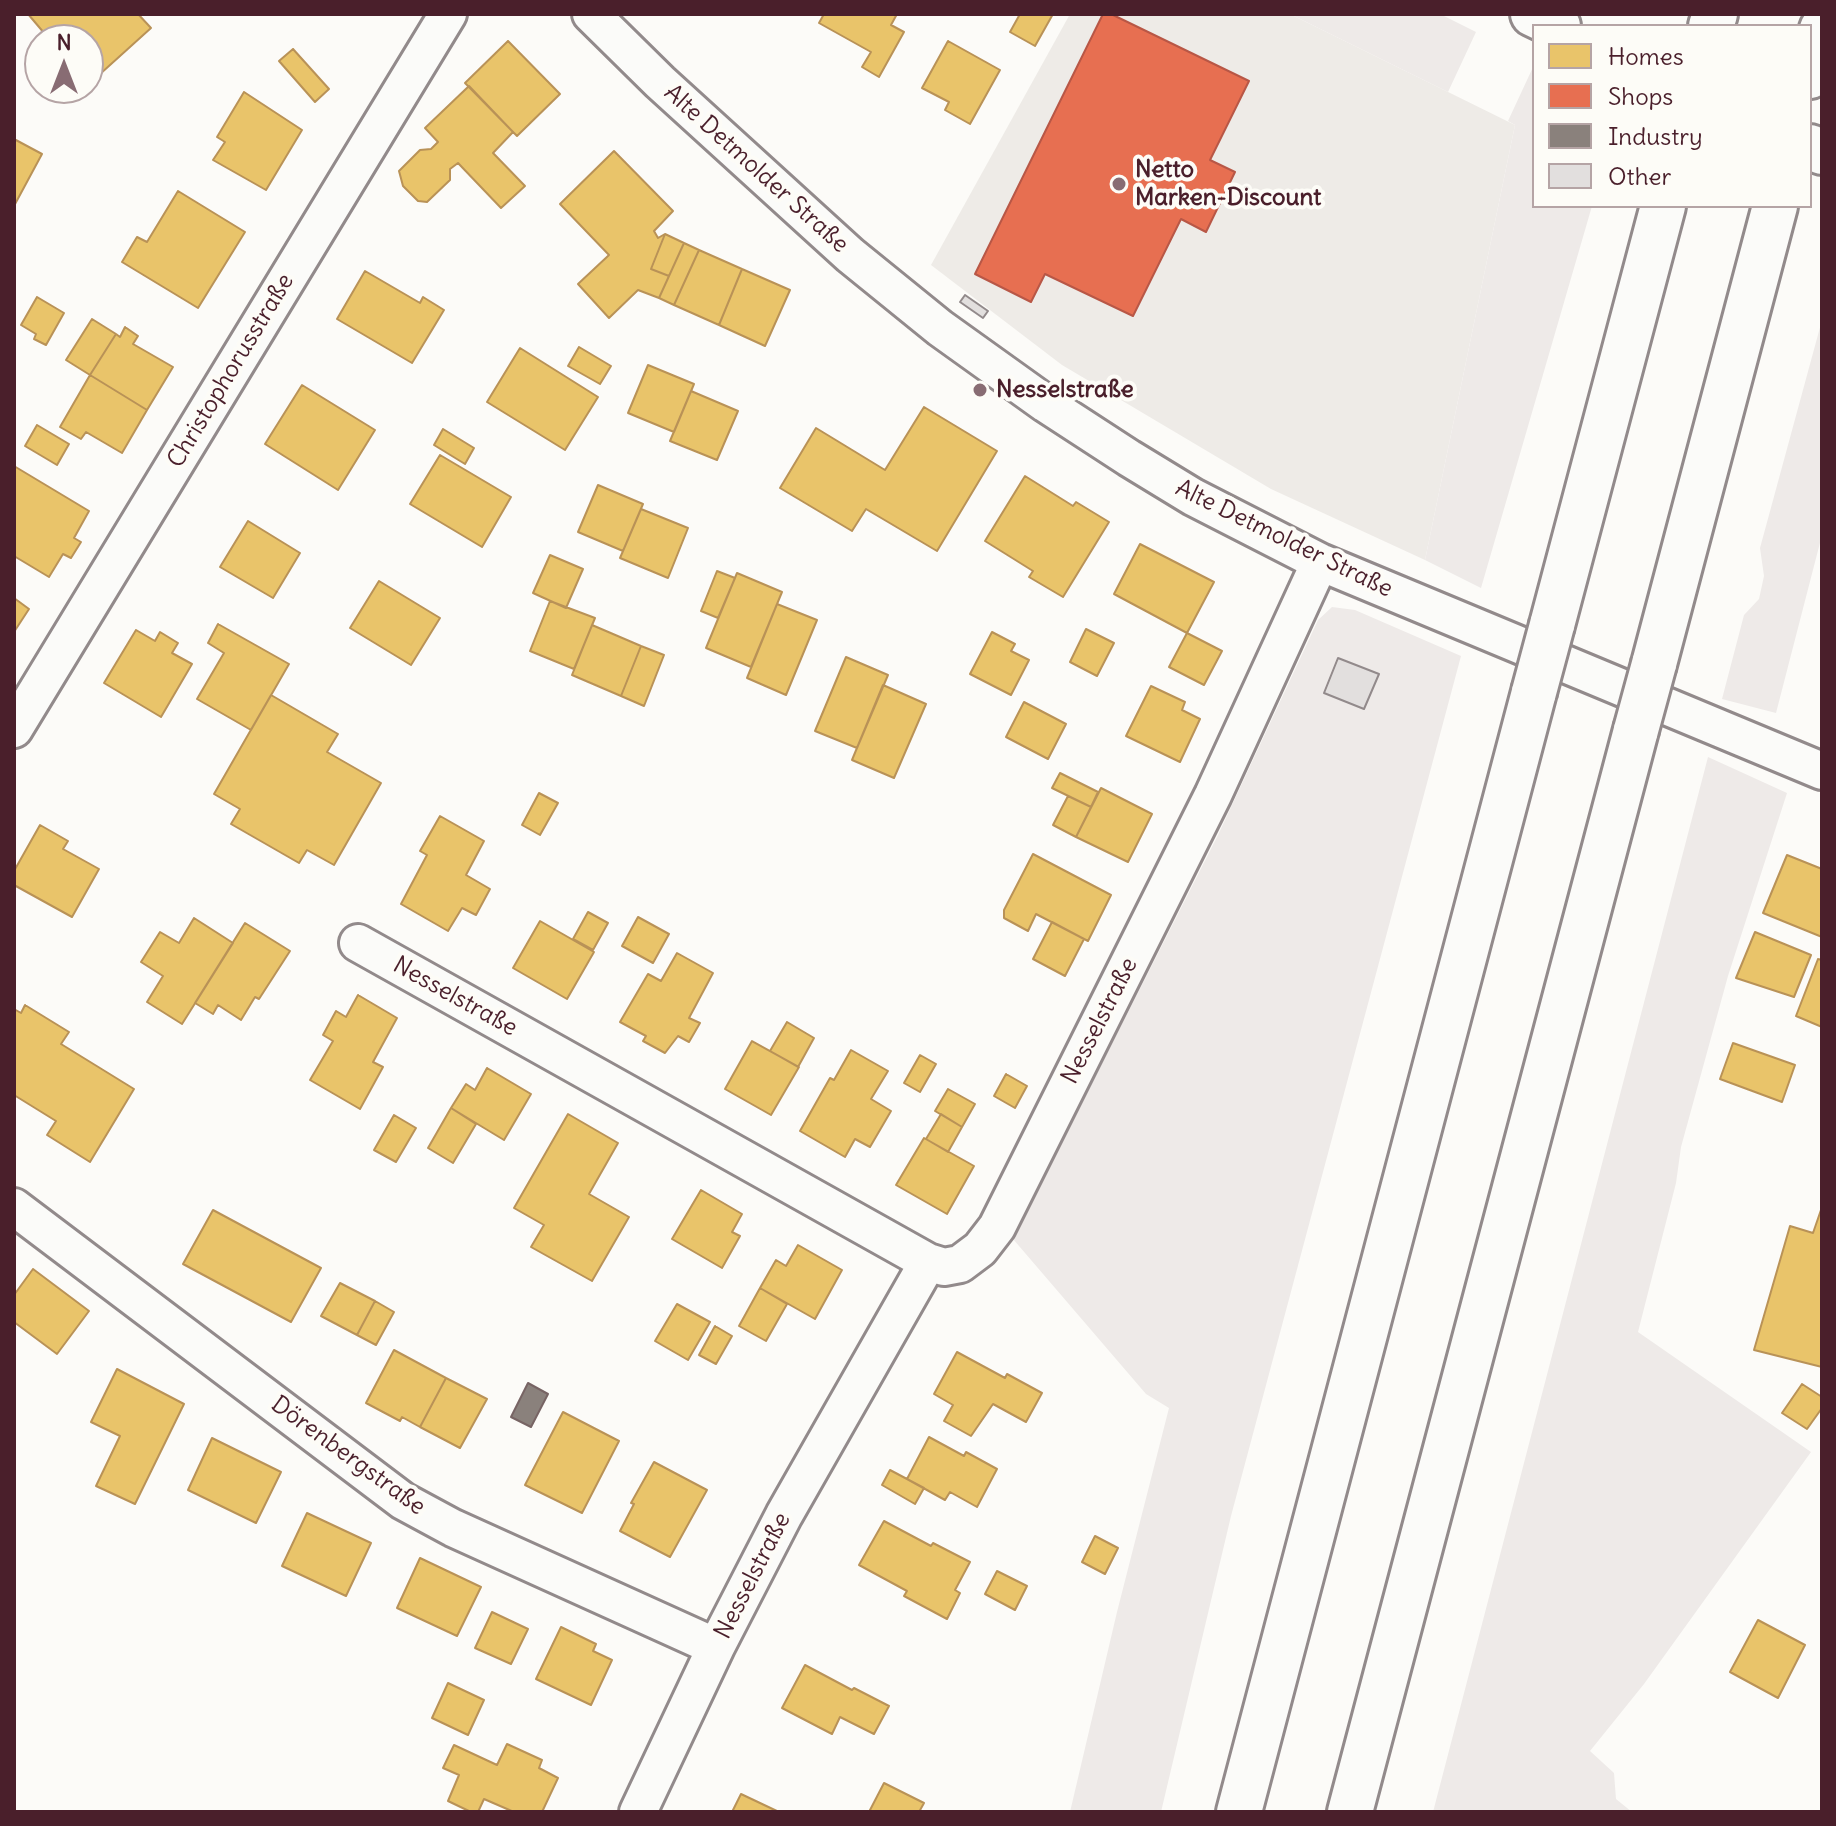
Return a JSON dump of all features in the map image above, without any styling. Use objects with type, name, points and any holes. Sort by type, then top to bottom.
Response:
[{"type":"main road","points":[[1533,14],[1554,24]]},
{"type":"main road","points":[[1812,68],[1822,29]]},
{"type":"main road","points":[[1239,1812],[1662,208]]},
{"type":"main road","points":[[1350,1812],[1774,208]]},
{"type":"street","name":"Christophorusstraße","points":[[14,729],[448,14]]},
{"type":"street","name":"Alte Detmolder Straße","points":[[591,14],[660,82],[850,255],[940,328],[1046,404],[1129,458],[1193,497],[1320,562],[1822,771]]},
{"type":"street","name":"Nesselstraße","points":[[358,943],[928,1262],[944,1267],[960,1264],[980,1249],[997,1227],[1213,795],[1320,562]]},
{"type":"street","name":"Dörenbergstraße","points":[[14,1207],[403,1501],[453,1528],[716,1647]]},
{"type":"street","name":"Nesselstraße","points":[[638,1812],[716,1647],[784,1515],[928,1262]]},
{"type":"shaded area","points":[[1070,14],[1290,14],[1515,125],[1425,560],[1271,489],[1062,365],[931,265]]},
{"type":"shaded area","points":[[1290,14],[1440,14],[1476,32],[1448,92]]},
{"type":"shaded area","points":[[1532,69],[1532,208],[1591,208],[1481,588],[1425,560],[1515,125],[1508,121]]},
{"type":"shaded area","points":[[1822,320],[1822,535],[1776,713],[1722,699],[1744,615],[1759,599],[1764,576],[1760,548]]},
{"type":"shaded area","points":[[1332,607],[1355,610],[1461,656],[1231,1516],[1161,1812],[1070,1812],[1169,1408],[1146,1394],[1013,1239],[1218,835],[1318,620]]},
{"type":"shaded area","points":[[1708,757],[1787,793],[1728,976],[1681,1147],[1676,1183],[1638,1332],[1811,1452],[1644,1684],[1590,1751],[1614,1773],[1616,1799],[1632,1812],[1433,1812]]},
{"type":"building: Homes","points":[[28,14],[138,14],[151,28],[104,70],[104,24],[36,24]]},
{"type":"building: Homes","points":[[824,14],[897,14],[891,25],[904,32],[879,77],[862,67],[871,52],[819,23]]},
{"type":"building: Homes","points":[[1020,14],[1053,14],[1035,46],[1010,32]]},
{"type":"building: Homes","points":[[508,41],[560,94],[517,136],[465,83]]},
{"type":"building: Homes","points":[[948,41],[1000,70],[970,124],[945,110],[949,102],[922,88]]},
{"type":"building: Homes","points":[[293,49],[329,89],[315,102],[279,61]]},
{"type":"building: Homes","points":[[469,86],[513,132],[493,153],[525,186],[501,208],[458,163],[450,169],[450,180],[427,202],[418,201],[403,186],[399,171],[420,150],[431,149],[438,142],[425,128]]},
{"type":"building: Homes","points":[[244,92],[302,130],[266,190],[213,160],[225,142],[217,137]]},
{"type":"building: Homes","points":[[14,139],[42,154],[14,206]]},
{"type":"building: Homes","points":[[614,151],[673,211],[654,231],[658,238],[665,234],[651,269],[669,276],[659,298],[638,290],[609,318],[578,284],[609,255],[560,204]]},
{"type":"building: Homes","points":[[178,191],[245,232],[198,308],[122,262],[137,237],[147,242]]},
{"type":"building: Homes","points":[[665,234],[684,243],[669,276],[651,269]]},
{"type":"building: Homes","points":[[684,243],[699,250],[674,305],[659,298]]},
{"type":"building: Homes","points":[[699,250],[742,269],[719,325],[674,305]]},
{"type":"building: Homes","points":[[742,269],[790,290],[765,346],[719,325]]},
{"type":"building: Homes","points":[[365,271],[420,303],[423,297],[444,310],[412,363],[337,319]]},
{"type":"building: Homes","points":[[37,297],[64,313],[46,345],[34,339],[36,334],[21,325]]},
{"type":"building: Homes","points":[[92,319],[116,334],[90,375],[66,360]]},
{"type":"building: Homes","points":[[125,327],[138,336],[133,344],[173,367],[147,410],[90,375],[116,334],[120,337]]},
{"type":"building: Homes","points":[[579,347],[611,366],[600,384],[568,366]]},
{"type":"building: Homes","points":[[520,348],[598,397],[565,450],[487,402]]},
{"type":"building: Homes","points":[[648,365],[694,384],[674,432],[628,413]]},
{"type":"building: Homes","points":[[90,375],[147,410],[122,453],[86,432],[81,439],[60,427]]},
{"type":"building: Homes","points":[[302,385],[375,430],[338,490],[265,444]]},
{"type":"building: Homes","points":[[691,391],[738,411],[717,460],[670,441]]},
{"type":"building: Homes","points":[[924,407],[997,451],[937,551],[866,509],[852,531],[780,488],[816,428],[885,470]]},
{"type":"building: Homes","points":[[37,425],[69,444],[57,465],[25,446]]},
{"type":"building: Homes","points":[[443,429],[474,448],[465,464],[434,445]]},
{"type":"building: Homes","points":[[440,455],[511,497],[482,547],[410,504]]},
{"type":"building: Homes","points":[[14,466],[89,511],[74,538],[81,542],[71,558],[63,554],[49,577],[14,556]]},
{"type":"building: Homes","points":[[1025,476],[1073,506],[1076,502],[1109,522],[1063,597],[1029,577],[1033,571],[985,541]]},
{"type":"building: Homes","points":[[598,485],[643,504],[623,551],[578,532]]},
{"type":"building: Homes","points":[[641,509],[688,528],[668,578],[620,558]]},
{"type":"building: Homes","points":[[248,521],[300,553],[273,598],[220,567]]},
{"type":"building: Homes","points":[[1140,544],[1214,582],[1187,633],[1114,594]]},
{"type":"building: Homes","points":[[550,555],[583,569],[566,608],[533,593]]},
{"type":"building: Homes","points":[[717,571],[735,578],[718,618],[701,611]]},
{"type":"building: Homes","points":[[737,573],[782,592],[751,667],[706,648]]},
{"type":"building: Homes","points":[[379,581],[440,618],[411,665],[350,628]]},
{"type":"building: Homes","points":[[14,598],[29,609],[14,632]]},
{"type":"building: Homes","points":[[550,601],[595,618],[574,669],[530,651]]},
{"type":"building: Homes","points":[[777,604],[817,620],[786,695],[747,678]]},
{"type":"building: Homes","points":[[218,624],[289,664],[251,730],[197,699],[224,653],[208,643]]},
{"type":"building: Homes","points":[[592,625],[641,646],[621,696],[572,675]]},
{"type":"building: Homes","points":[[1086,629],[1114,643],[1097,676],[1070,662]]},
{"type":"building: Homes","points":[[136,630],[155,641],[160,632],[178,643],[172,653],[192,664],[161,717],[104,683]]},
{"type":"building: Homes","points":[[992,632],[1015,644],[1011,651],[1029,660],[1011,695],[970,674]]},
{"type":"building: Homes","points":[[1187,633],[1222,651],[1204,685],[1169,667]]},
{"type":"building: Homes","points":[[641,646],[664,655],[644,706],[621,696]]},
{"type":"building: Homes","points":[[846,657],[888,675],[857,748],[815,731]]},
{"type":"building: Homes","points":[[883,685],[926,704],[894,778],[852,760]]},
{"type":"building: Homes","points":[[1151,686],[1185,702],[1182,710],[1200,719],[1180,762],[1126,736]]},
{"type":"building: Homes","points":[[271,695],[338,734],[327,752],[381,783],[334,865],[307,850],[299,863],[231,824],[240,809],[214,794]]},
{"type":"building: Homes","points":[[1024,702],[1066,724],[1048,759],[1006,737]]},
{"type":"building: Homes","points":[[1060,773],[1098,792],[1091,807],[1052,788]]},
{"type":"building: Homes","points":[[1101,788],[1152,814],[1128,862],[1076,837]]},
{"type":"building: Homes","points":[[539,793],[558,803],[540,835],[522,825]]},
{"type":"building: Homes","points":[[1068,796],[1091,807],[1076,837],[1053,825]]},
{"type":"building: Homes","points":[[440,816],[484,841],[466,875],[490,889],[476,915],[462,908],[448,931],[401,904],[427,855],[420,851]]},
{"type":"building: Homes","points":[[40,825],[68,841],[63,849],[99,869],[72,917],[14,885],[14,871]]},
{"type":"building: Homes","points":[[1033,854],[1111,895],[1088,941],[1036,914],[1028,931],[1004,918],[1004,910]]},
{"type":"building: Homes","points":[[1787,855],[1822,869],[1822,937],[1763,913]]},
{"type":"building: Homes","points":[[588,912],[608,923],[593,950],[573,939]]},
{"type":"building: Homes","points":[[638,917],[669,934],[653,963],[622,946]]},
{"type":"building: Homes","points":[[194,918],[233,943],[182,1024],[147,1002],[163,976],[141,962],[160,932],[179,943]]},
{"type":"building: Homes","points":[[540,921],[594,952],[567,999],[513,968]]},
{"type":"building: Homes","points":[[1052,922],[1084,939],[1065,976],[1033,959]]},
{"type":"building: Homes","points":[[245,923],[290,951],[259,999],[255,997],[241,1020],[218,1005],[213,1014],[195,1003]]},
{"type":"building: Homes","points":[[1755,932],[1811,955],[1794,997],[1736,978]]},
{"type":"building: Homes","points":[[677,953],[713,973],[689,1018],[700,1023],[689,1042],[678,1036],[665,1053],[643,1041],[646,1036],[620,1022],[648,974],[661,981]]},
{"type":"building: Homes","points":[[1818,959],[1822,960],[1822,1027],[1796,1016]]},
{"type":"building: Homes","points":[[358,995],[397,1018],[373,1062],[383,1067],[360,1109],[310,1080],[333,1041],[323,1035],[336,1011],[346,1017]]},
{"type":"building: Homes","points":[[25,1005],[69,1032],[61,1044],[134,1089],[90,1162],[47,1135],[56,1121],[14,1095],[14,1009],[21,1013]]},
{"type":"building: Homes","points":[[787,1022],[814,1038],[798,1067],[770,1051]]},
{"type":"building: Homes","points":[[752,1041],[799,1067],[771,1115],[725,1089]]},
{"type":"building: Homes","points":[[1733,1043],[1795,1065],[1782,1102],[1720,1079]]},
{"type":"building: Homes","points":[[851,1050],[888,1071],[871,1099],[891,1111],[870,1147],[855,1139],[845,1157],[800,1131],[830,1078],[834,1080]]},
{"type":"building: Homes","points":[[920,1055],[936,1064],[920,1092],[904,1083]]},
{"type":"building: Homes","points":[[487,1068],[531,1094],[504,1140],[451,1108],[466,1084],[475,1090]]},
{"type":"building: Homes","points":[[1006,1074],[1027,1086],[1015,1108],[994,1096]]},
{"type":"building: Homes","points":[[948,1089],[975,1104],[962,1127],[935,1111]]},
{"type":"building: Homes","points":[[451,1108],[476,1124],[453,1163],[428,1148]]},
{"type":"building: Homes","points":[[568,1114],[618,1143],[589,1194],[629,1217],[592,1281],[531,1247],[544,1225],[514,1208]]},
{"type":"building: Homes","points":[[941,1114],[962,1127],[948,1152],[926,1139]]},
{"type":"building: Homes","points":[[394,1115],[416,1128],[396,1162],[374,1150]]},
{"type":"building: Homes","points":[[924,1138],[974,1166],[947,1214],[896,1185]]},
{"type":"building: Homes","points":[[701,1190],[742,1214],[732,1232],[740,1236],[722,1268],[672,1239]]},
{"type":"building: Homes","points":[[1822,1207],[1822,1367],[1754,1350],[1790,1226],[1813,1233]]},
{"type":"building: Homes","points":[[213,1210],[321,1268],[291,1322],[183,1264]]},
{"type":"building: Homes","points":[[798,1245],[842,1270],[815,1319],[760,1288],[776,1260],[786,1266]]},
{"type":"building: Homes","points":[[33,1269],[89,1311],[57,1354],[14,1322],[14,1295]]},
{"type":"building: Homes","points":[[340,1283],[375,1301],[357,1335],[321,1316]]},
{"type":"building: Homes","points":[[760,1288],[787,1304],[766,1341],[739,1326]]},
{"type":"building: Homes","points":[[375,1301],[394,1312],[376,1345],[357,1335]]},
{"type":"building: Homes","points":[[677,1304],[710,1322],[688,1360],[655,1341]]},
{"type":"building: Homes","points":[[715,1326],[732,1336],[716,1364],[699,1355]]},
{"type":"building: Homes","points":[[394,1350],[446,1378],[420,1427],[402,1417],[400,1421],[366,1403]]},
{"type":"building: Homes","points":[[957,1352],[1005,1378],[1007,1374],[1042,1393],[1026,1422],[993,1404],[971,1436],[944,1421],[953,1405],[934,1394]]},
{"type":"building: Homes","points":[[117,1369],[184,1404],[135,1504],[96,1486],[120,1436],[91,1422]]},
{"type":"building: Homes","points":[[446,1378],[487,1399],[460,1448],[420,1427]]},
{"type":"building: Homes","points":[[1802,1384],[1822,1397],[1822,1408],[1807,1429],[1782,1413]]},
{"type":"building: Homes","points":[[563,1412],[619,1441],[582,1513],[525,1485]]},
{"type":"building: Homes","points":[[929,1437],[997,1469],[977,1507],[950,1492],[945,1500],[907,1479]]},
{"type":"building: Homes","points":[[212,1438],[281,1472],[256,1523],[188,1490]]},
{"type":"building: Homes","points":[[654,1462],[707,1490],[670,1557],[620,1531],[634,1504],[631,1503]]},
{"type":"building: Homes","points":[[890,1470],[924,1488],[915,1504],[882,1485]]},
{"type":"building: Homes","points":[[307,1513],[371,1543],[346,1596],[282,1566]]},
{"type":"building: Homes","points":[[884,1521],[970,1562],[955,1590],[960,1593],[947,1619],[904,1596],[907,1591],[859,1565]]},
{"type":"building: Homes","points":[[1095,1536],[1118,1548],[1105,1574],[1082,1562]]},
{"type":"building: Homes","points":[[420,1558],[481,1587],[457,1636],[397,1608]]},
{"type":"building: Homes","points":[[997,1571],[1027,1586],[1015,1610],[985,1594]]},
{"type":"building: Homes","points":[[492,1612],[528,1629],[511,1664],[475,1648]]},
{"type":"building: Homes","points":[[1758,1620],[1805,1645],[1778,1698],[1730,1672]]},
{"type":"building: Homes","points":[[561,1627],[596,1644],[593,1651],[612,1660],[591,1705],[536,1679]]},
{"type":"building: Homes","points":[[805,1665],[889,1706],[874,1734],[840,1717],[832,1734],[782,1708]]},
{"type":"building: Homes","points":[[448,1683],[484,1700],[468,1735],[432,1718]]},
{"type":"building: Homes","points":[[507,1744],[542,1760],[539,1768],[558,1778],[542,1812],[514,1812],[484,1799],[478,1812],[471,1812],[448,1801],[459,1775],[443,1768],[454,1745],[497,1765]]},
{"type":"building: Homes","points":[[884,1783],[924,1803],[919,1812],[869,1812]]},
{"type":"building: Homes","points":[[741,1794],[779,1812],[732,1812]]},
{"type":"building: Shops","points":[[1103,14],[1111,14],[1249,81],[1210,160],[1235,172],[1206,232],[1181,219],[1133,316],[1045,274],[1031,302],[975,274]]},
{"type":"building: Industry","points":[[528,1383],[548,1394],[531,1427],[511,1417]]},
{"type":"building: Other","points":[[965,295],[988,311],[983,318],[960,302]]},
{"type":"building: Other","points":[[1338,658],[1379,674],[1364,709],[1324,693]]},
{"type":"place","name":"Netto Marken-Discount","points":[[1119,184]]},
{"type":"place","name":"Nesselstraße","points":[[980,390]]}]
